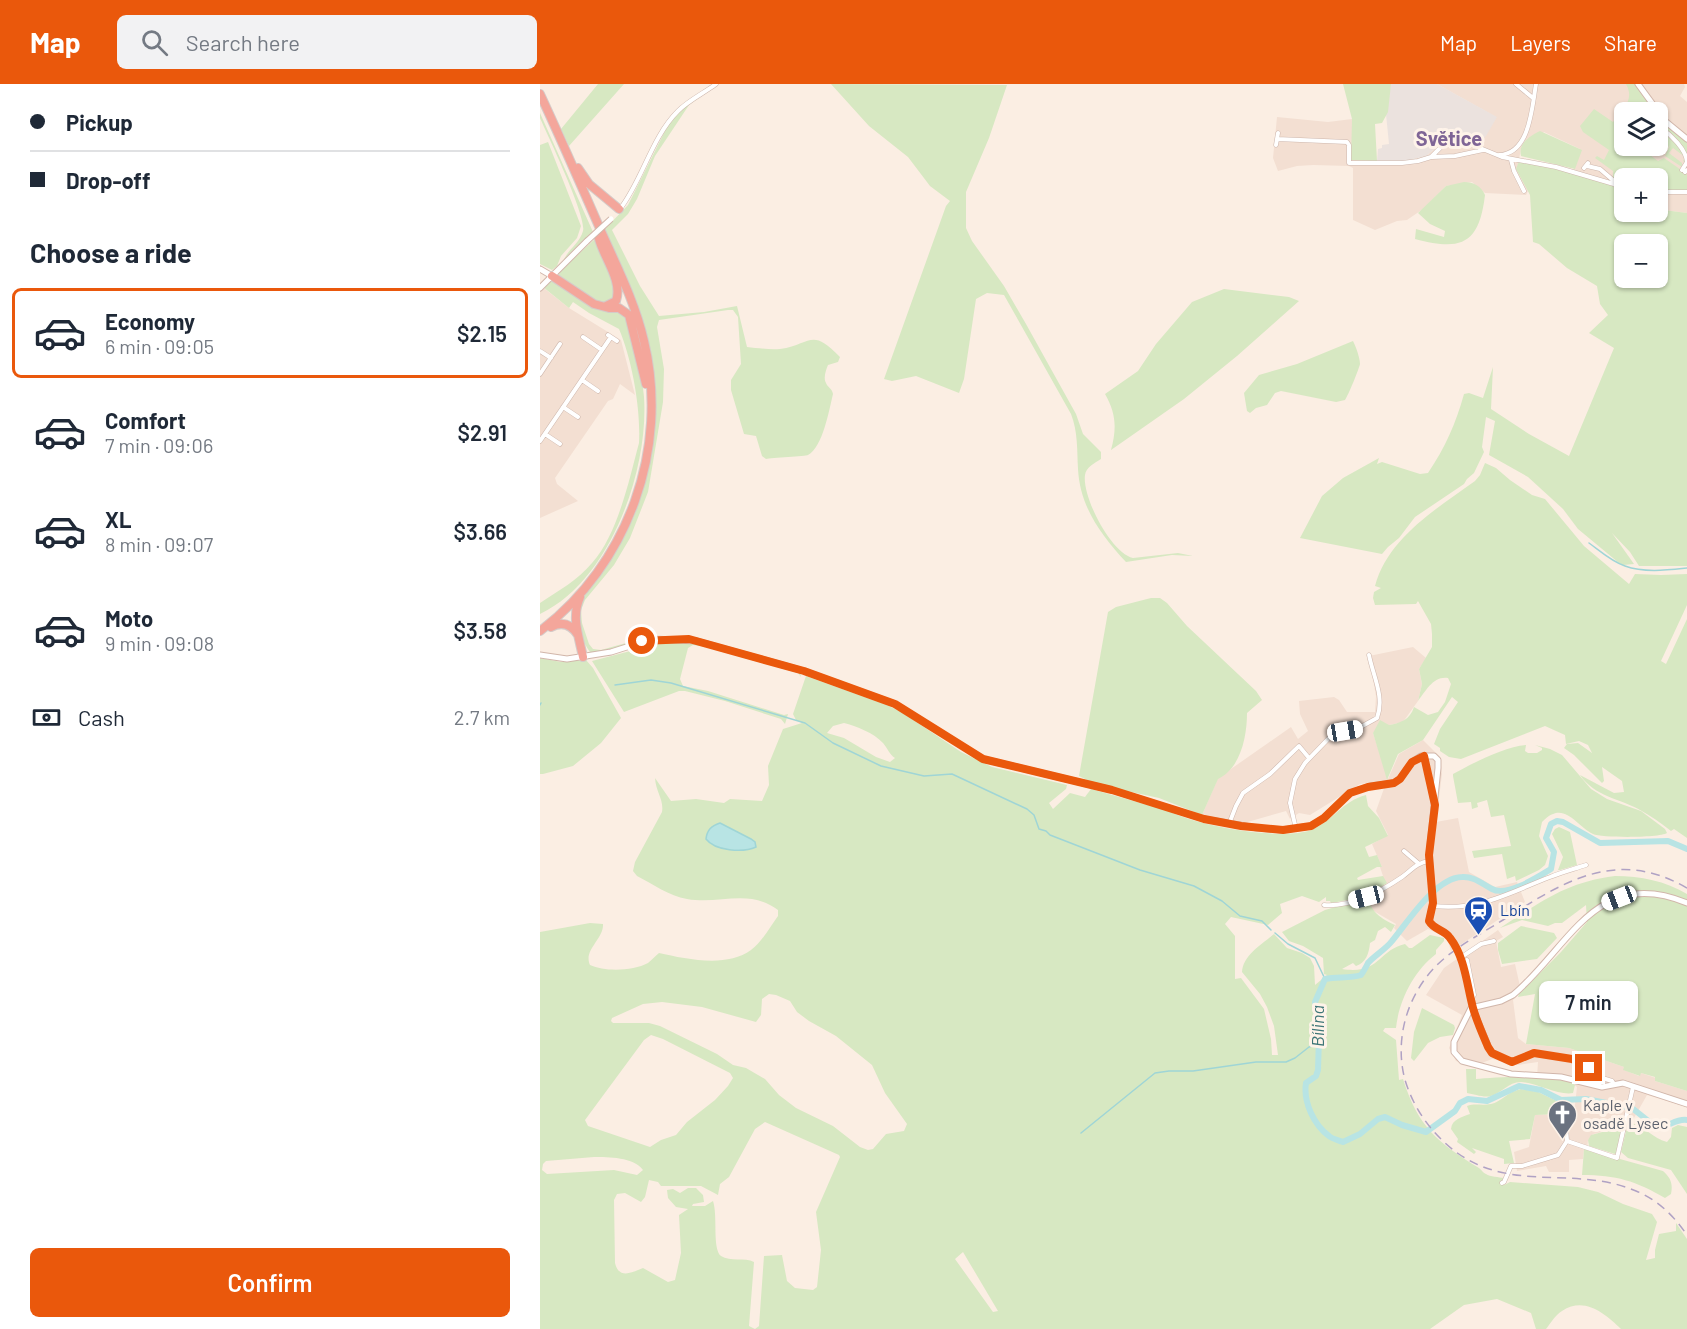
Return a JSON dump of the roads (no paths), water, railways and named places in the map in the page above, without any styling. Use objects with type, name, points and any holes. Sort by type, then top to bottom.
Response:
[{"type":"highway","points":[[540,94],[634,306],[645,344],[652,402],[647,459],[622,534],[607,560],[583,592],[540,632]]},
{"type":"highway","points":[[540,107],[633,319],[646,384],[647,419],[642,458],[623,520],[591,573],[565,604],[540,625]]},
{"type":"highway","points":[[560,136],[590,184],[619,209]]},
{"type":"highway","points":[[599,239],[616,281],[618,293],[613,304],[602,307]]},
{"type":"highway","points":[[552,276],[594,304],[619,308],[629,315],[646,384]]},
{"type":"highway","points":[[583,592],[575,613],[584,657]]},
{"type":"highway","points":[[540,632],[561,623],[571,627],[579,638]]},
{"type":"street","points":[[540,288],[629,197],[664,128],[676,112],[690,100],[716,84]]},
{"type":"street","points":[[1516,84],[1533,98]]},
{"type":"street","points":[[1495,155],[1507,155],[1516,150],[1521,142],[1527,128],[1536,84]]},
{"type":"street","points":[[1638,84],[1650,102]]},
{"type":"street","points":[[1668,123],[1687,139]]},
{"type":"street","points":[[1668,134],[1673,137],[1686,157],[1684,170]]},
{"type":"street","points":[[1276,145],[1278,136],[1344,141],[1349,143],[1349,163],[1405,163],[1483,150]]},
{"type":"street","points":[[1431,158],[1441,147],[1458,142],[1470,143],[1512,160],[1556,167],[1614,185]]},
{"type":"street","points":[[1516,150],[1522,161]]},
{"type":"street","points":[[1512,160],[1514,171],[1524,191]]},
{"type":"street","points":[[1683,161],[1684,170]]},
{"type":"street","points":[[1586,166],[1600,169],[1614,181]]},
{"type":"street","points":[[1668,192],[1687,192]]},
{"type":"street","points":[[540,269],[552,276]]},
{"type":"street","points":[[540,441],[602,350],[609,336],[617,341]]},
{"type":"street","points":[[583,337],[602,350]]},
{"type":"street","points":[[540,374],[560,344]]},
{"type":"street","points":[[540,351],[551,358]]},
{"type":"street","points":[[582,380],[598,391]]},
{"type":"street","points":[[563,407],[578,417]]},
{"type":"street","points":[[545,434],[560,444]]},
{"type":"street","points":[[540,655],[557,659],[584,657],[611,652],[652,639],[689,639],[804,671],[895,704],[983,759],[1112,790],[1204,819],[1257,828],[1296,829],[1311,826],[1319,822],[1350,793],[1394,783],[1400,779],[1412,762],[1424,756],[1434,756],[1438,763],[1429,861],[1433,902],[1429,921],[1434,928],[1449,936],[1460,958],[1473,1007],[1492,1053],[1512,1062],[1534,1053],[1572,1059],[1614,1084]]},
{"type":"street","points":[[1296,829],[1290,808],[1292,791],[1295,779],[1309,758],[1330,737],[1357,729],[1377,718],[1381,710],[1381,698],[1369,654]]},
{"type":"street","points":[[1228,824],[1244,793],[1270,774],[1299,746],[1309,758]]},
{"type":"street","points":[[1424,756],[1435,805]]},
{"type":"street","points":[[1404,851],[1418,863]]},
{"type":"street","points":[[1324,905],[1332,906],[1366,897],[1405,875],[1418,863],[1429,861]]},
{"type":"street","points":[[1433,902],[1450,908],[1487,903],[1551,876],[1586,865]]},
{"type":"street","points":[[1687,903],[1662,895],[1631,895],[1608,903],[1590,913],[1513,995],[1497,1002],[1473,1007],[1468,1012],[1454,1042],[1455,1054],[1462,1061],[1511,1074],[1561,1077],[1602,1087],[1623,1083],[1687,1104]]},
{"type":"street","points":[[1460,958],[1481,944],[1494,941]]},
{"type":"street","points":[[1467,960],[1474,995],[1471,999]]},
{"type":"street","points":[[1567,1141],[1617,1158],[1634,1087]]},
{"type":"street","points":[[1502,1183],[1512,1166],[1522,1166],[1558,1155],[1567,1141],[1566,1127]]},
{"type":"water","points":[[720,823],[751,839],[755,842],[756,847],[730,850],[710,843],[706,839],[708,831]]},
{"type":"waterway","points":[[1589,543],[1615,562],[1632,568],[1640,570],[1687,568]]},
{"type":"waterway","points":[[615,685],[651,680],[671,683],[805,723],[833,743],[881,766],[924,776],[952,774],[1027,809],[1034,815],[1039,829],[1050,835],[1140,870],[1194,886],[1222,901],[1240,916],[1262,921],[1271,930]]},
{"type":"waterway","name":"Bílina","points":[[1687,849],[1668,841],[1600,843],[1563,822],[1557,821],[1551,824],[1546,838],[1554,852],[1551,869],[1538,877],[1514,888],[1498,891],[1466,877],[1452,879],[1442,885],[1423,902],[1389,944],[1368,963],[1361,975],[1325,979],[1315,1002],[1319,1037],[1318,1070],[1316,1076],[1306,1083],[1306,1098],[1314,1119],[1330,1137],[1343,1142],[1360,1134],[1378,1119],[1385,1117],[1426,1132],[1468,1099],[1487,1101],[1519,1086],[1541,1090],[1561,1100],[1586,1099],[1632,1108],[1656,1127],[1687,1120]]},
{"type":"waterway","points":[[1275,933],[1288,944],[1315,958],[1325,979]]},
{"type":"waterway","points":[[1081,1133],[1155,1073],[1193,1071],[1256,1062],[1286,1062],[1318,1044]]},
{"type":"railway","points":[[1687,888],[1661,876],[1637,870],[1613,870],[1591,874],[1547,893],[1459,947],[1433,969],[1414,997],[1403,1029],[1401,1046],[1405,1080],[1415,1105],[1436,1134],[1466,1158],[1489,1169],[1513,1174],[1587,1179],[1611,1183],[1636,1191],[1665,1209],[1687,1235]]},
{"type":"place","name":"Lbín","points":[[1479,936]]},
{"type":"place","name":"Kaple v osadě Lysec","points":[[1562,1140]]},
{"type":"district","name":"Světice","points":[[1449,139]]}]
